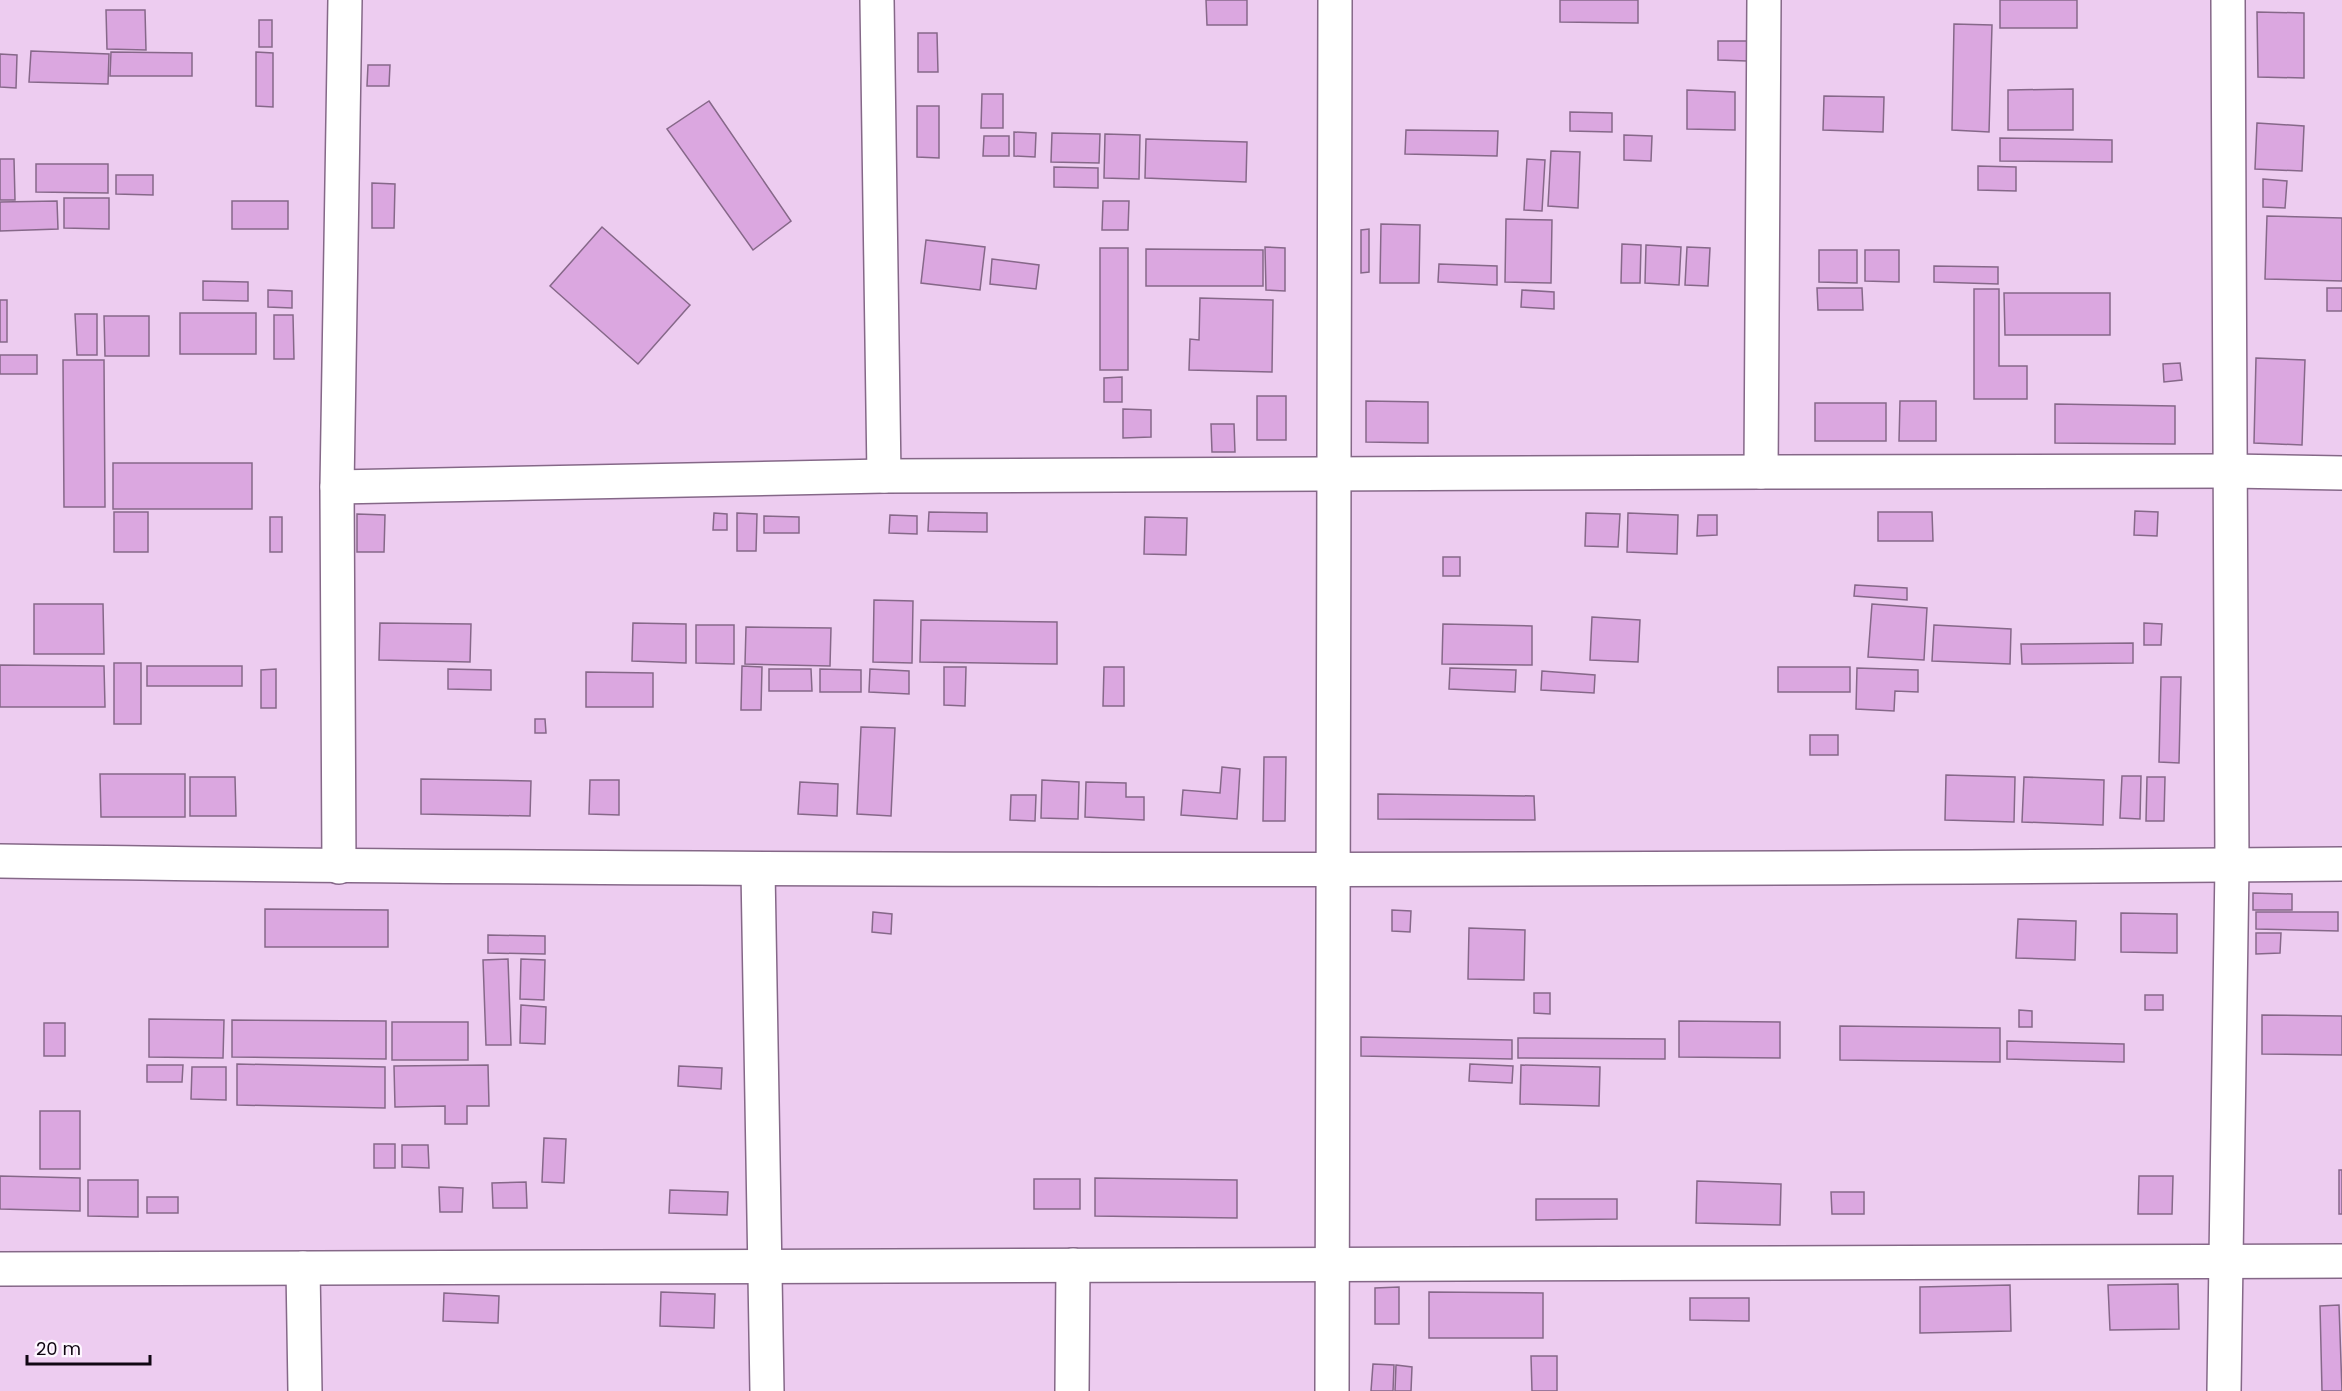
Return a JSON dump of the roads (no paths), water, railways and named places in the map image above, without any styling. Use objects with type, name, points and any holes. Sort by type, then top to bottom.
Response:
[{"type":"street","points":[[339,867],[337,487],[345,0]]},
{"type":"street","points":[[878,0],[884,476]]},
{"type":"street","points":[[1332,1391],[1335,0]]},
{"type":"street","points":[[1761,472],[1764,0]]},
{"type":"street","points":[[2224,1391],[2232,865],[2229,0]]},
{"type":"street","points":[[337,487],[884,476],[2230,471],[2342,473]]},
{"type":"street","points":[[0,861],[339,867],[758,870],[1853,870],[2342,864]]},
{"type":"street","points":[[758,870],[767,1391]]},
{"type":"street","points":[[0,1269],[2342,1261]]},
{"type":"street","points":[[1072,1391],[1073,1265]]},
{"type":"street","points":[[303,1268],[305,1391]]}]
